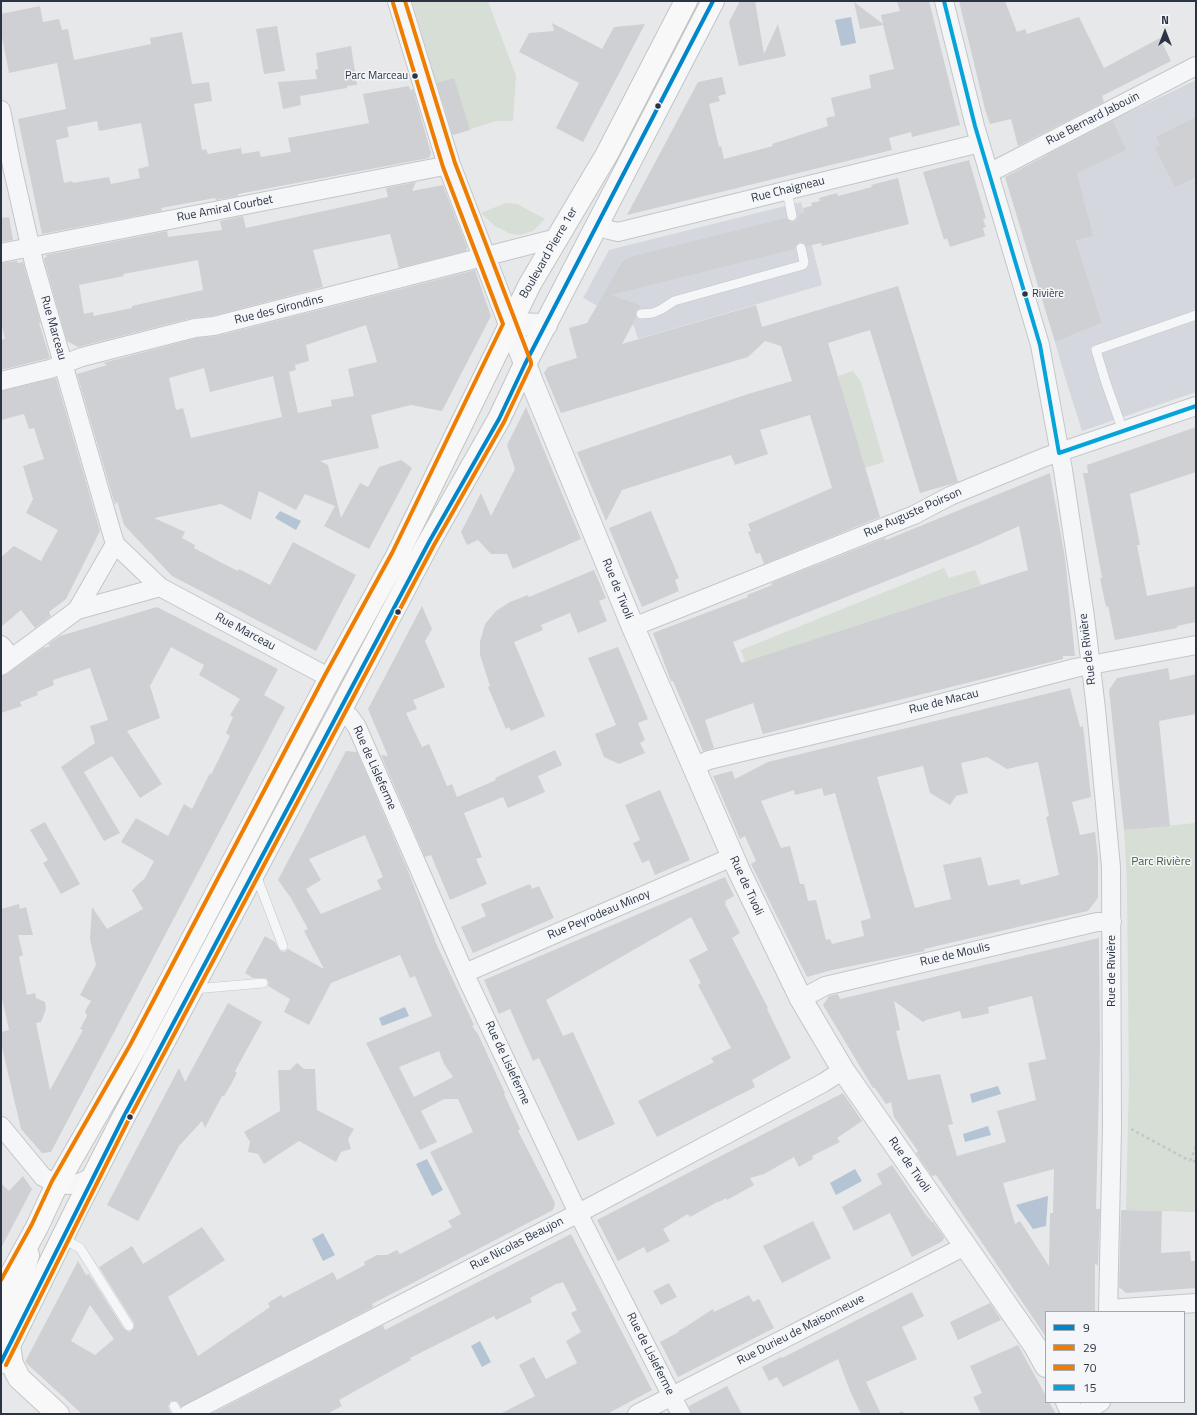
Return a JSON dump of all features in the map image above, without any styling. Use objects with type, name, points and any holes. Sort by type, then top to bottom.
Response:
[{"type":"main road","name":"Boulevard Pierre 1er","points":[[1,1293],[37,1226],[57,1184],[134,1048],[330,678],[397,556],[530,284],[607,154],[686,1]]},
{"type":"main road","points":[[5,1354],[94,1176],[428,542],[499,419],[525,364],[713,1]]},
{"type":"main road","points":[[37,1226],[8,1317],[5,1354],[12,1364],[10,1380],[58,1414]]},
{"type":"street","name":"Rue de Tivoli","points":[[399,1],[449,165],[525,364],[633,627],[732,856],[801,999],[843,1070],[1035,1346],[1045,1364]]},
{"type":"street","name":"Rue de Rivière","points":[[944,1],[980,143],[1040,345],[1060,453],[1085,617],[1111,867],[1112,1128],[1108,1310]]},
{"type":"street","name":"Rue Bernard Jabouin","points":[[989,173],[1196,66]]},
{"type":"street","name":"Rue Marceau","points":[[1,110],[30,248],[115,544],[160,587],[330,678]]},
{"type":"street","name":"Rue Chaigneau","points":[[598,224],[609,230],[618,232],[980,143]]},
{"type":"street","name":"Rue Amiral Courbet","points":[[1,253],[449,165]]},
{"type":"street","name":"Rue des Girondins","points":[[1,381],[63,365],[82,357],[195,328],[214,326],[557,238]]},
{"type":"street","points":[[510,324],[546,326]]},
{"type":"street","name":"Rue Auguste Poirson","points":[[633,627],[914,514],[950,496],[1045,458],[1196,406]]},
{"type":"street","points":[[77,610],[115,544]]},
{"type":"street","points":[[5,657],[77,610],[160,587]]},
{"type":"street","name":"Rue de Macau","points":[[693,767],[709,760],[896,715],[1090,665],[1196,645]]},
{"type":"street","name":"Rue de Lisleferme","points":[[340,711],[350,717],[357,727],[465,973],[578,1213],[681,1414]]},
{"type":"street","name":"Rue Peyrodeau Minoy","points":[[465,973],[732,856]]},
{"type":"street","name":"Rue de Moulis","points":[[801,999],[826,986],[1098,922],[1112,922]]},
{"type":"street","name":"Rue Nicolas Beaujon","points":[[180,1412],[578,1213],[823,1083],[843,1070]]},
{"type":"street","points":[[1,1126],[43,1177],[57,1184],[69,1185],[82,1182],[94,1176]]},
{"type":"street","name":"Rue Durieu de Maisonneuve","points":[[637,1414],[965,1246]]},
{"type":"street","points":[[1108,1310],[1196,1303]]},
{"type":"street","points":[[1068,1403],[1073,1414]]},
{"type":"street","points":[[1081,1414],[1099,1403]]},
{"type":"lane","points":[[786,191],[792,216]]},
{"type":"lane","points":[[641,314],[653,313],[662,310],[674,301],[802,265],[804,262],[801,248]]},
{"type":"lane","points":[[1123,431],[1106,384],[1096,350],[1196,315]]},
{"type":"lane","points":[[255,872],[283,946]]},
{"type":"lane","points":[[192,989],[263,983]]},
{"type":"lane","points":[[62,1238],[80,1248],[129,1326]]},
{"type":"path","points":[[1128,1127],[1190,1161],[1196,1161]]},
{"type":"path","points":[[1190,1161],[1196,1148]]},
{"type":"shaded area","points":[[1196,80],[1196,392],[1082,431],[1055,342],[1102,323],[1075,236],[1046,152]]},
{"type":"shaded area","points":[[801,202],[822,285],[638,339],[634,326],[583,298],[609,250]]},
{"type":"green space","points":[[412,1],[488,1],[516,76],[513,121],[496,121],[451,135]]},
{"type":"green space","points":[[506,203],[517,204],[545,219],[533,231],[520,235],[511,234],[495,226],[481,213]]},
{"type":"green space","points":[[853,371],[861,382],[884,462],[865,468],[838,376]]},
{"type":"green space","points":[[944,568],[949,578],[975,570],[981,585],[745,662],[741,650]]},
{"type":"green space","name":"Parc Rivière","points":[[1196,823],[1196,1212],[1126,1210],[1129,1082],[1127,885],[1124,830]]},
{"type":"water","points":[[851,17],[856,43],[841,46],[835,20]]},
{"type":"water","points":[[280,511],[301,521],[296,530],[275,518]]},
{"type":"water","points":[[405,1007],[409,1016],[382,1026],[379,1018]]},
{"type":"water","points":[[998,1086],[1001,1094],[972,1103],[970,1094]]},
{"type":"water","points":[[988,1126],[991,1135],[965,1142],[963,1134]]},
{"type":"water","points":[[427,1159],[443,1190],[432,1196],[416,1164]]},
{"type":"water","points":[[855,1169],[862,1181],[836,1195],[830,1183]]},
{"type":"water","points":[[1048,1196],[1046,1226],[1033,1229],[1016,1205]]},
{"type":"water","points":[[323,1233],[335,1255],[323,1261],[312,1239]]},
{"type":"water","points":[[480,1341],[491,1362],[482,1367],[471,1346]]},
{"type":"building","points":[[740,1],[755,1],[764,54],[778,24],[786,56],[739,66],[729,22]]},
{"type":"building","points":[[897,1],[929,1],[960,125],[912,137],[911,132],[889,138],[892,150],[627,215],[698,82],[722,77],[726,94],[718,96],[720,101],[709,104],[719,147],[721,146],[724,159],[773,146],[772,144],[828,126],[826,118],[835,116],[831,98],[871,88],[869,75],[894,69],[883,25],[860,29],[854,2],[883,24],[881,15],[900,11]]},
{"type":"building","points":[[959,1],[1005,1],[1017,32],[1025,29],[1027,34],[1079,17],[1104,68],[1160,38],[1171,61],[1102,96],[1104,102],[1018,146],[1011,119],[990,124]]},
{"type":"building","points":[[40,6],[43,22],[59,19],[62,30],[68,29],[74,60],[151,44],[150,38],[182,32],[192,84],[209,82],[212,101],[194,104],[202,150],[206,149],[208,154],[241,148],[242,154],[259,151],[261,157],[291,152],[288,138],[369,123],[363,94],[409,86],[410,90],[413,89],[431,153],[429,158],[238,194],[238,196],[216,200],[215,198],[161,208],[162,211],[42,234],[18,119],[66,109],[57,63],[9,73],[1,32],[1,14]],"holes":[[[97,121],[99,131],[141,123],[149,166],[138,169],[140,178],[111,184],[109,177],[64,183],[56,140],[69,137],[67,127]]]},
{"type":"building","points":[[552,23],[602,49],[614,27],[645,24],[583,142],[556,128],[579,83],[519,52],[529,33],[554,31]]},
{"type":"building","points":[[277,26],[285,71],[264,74],[256,29]]},
{"type":"building","points":[[351,46],[357,85],[300,96],[301,105],[283,109],[278,82],[317,79],[315,70],[318,69],[316,53]]},
{"type":"building","points":[[454,78],[470,130],[453,135],[437,83]]},
{"type":"building","points":[[1196,117],[1196,177],[1175,187],[1155,148],[1160,145],[1156,137]]},
{"type":"building","points":[[1113,121],[1126,150],[1077,173],[1093,236],[1076,240],[1102,323],[1055,342],[1005,177]]},
{"type":"building","points":[[969,160],[986,218],[983,219],[986,227],[983,228],[985,236],[950,247],[947,238],[944,240],[923,172]]},
{"type":"building","points":[[898,178],[909,224],[822,246],[821,243],[807,246],[803,242],[799,242],[795,246],[795,249],[611,295],[642,306],[636,311],[636,318],[622,344],[756,305],[762,327],[898,286],[958,482],[920,493],[870,330],[828,343],[880,517],[764,564],[760,553],[756,554],[748,532],[751,531],[748,524],[832,488],[810,415],[760,430],[768,454],[735,465],[731,455],[622,490],[606,521],[577,452],[745,395],[792,381],[781,346],[765,341],[748,357],[561,413],[544,373],[548,367],[577,358],[569,328],[587,323],[622,262],[630,257],[786,218],[790,222],[794,222],[798,218],[798,215],[804,213],[803,208],[812,206],[811,203],[820,201],[819,198],[837,193],[838,196]]},
{"type":"building","points":[[416,182],[412,191],[443,185],[467,247],[466,251],[399,268],[390,234],[313,250],[323,287],[212,316],[192,318],[78,347],[67,341],[44,260],[44,258],[47,257],[46,255],[167,231],[168,237],[222,230],[220,221],[243,216],[246,228],[388,197],[386,188]],"holes":[[[198,260],[203,290],[94,316],[93,312],[84,314],[79,285],[124,276],[123,274]]]},
{"type":"building","points":[[9,217],[13,240],[1,242],[1,218]]},
{"type":"building","points":[[17,261],[18,263],[23,262],[50,358],[1,370],[1,340],[5,339],[1,322],[1,263]]},
{"type":"building","points":[[475,270],[491,316],[442,411],[411,405],[371,415],[379,448],[320,461],[328,465],[341,518],[360,483],[368,487],[379,467],[401,460],[412,468],[369,549],[324,526],[335,506],[305,494],[296,510],[259,491],[251,520],[221,504],[154,518],[185,532],[182,538],[195,545],[194,548],[238,571],[239,569],[270,585],[293,542],[356,575],[316,651],[172,576],[124,525],[117,501],[115,505],[77,374],[107,365],[103,363],[197,338],[217,336]],"holes":[[[366,325],[377,362],[348,369],[354,396],[331,400],[332,406],[298,413],[289,372],[296,370],[295,365],[309,361],[306,345]],[[204,368],[210,392],[273,376],[282,417],[191,438],[183,408],[176,410],[169,378]]]},
{"type":"building","points":[[56,378],[100,531],[66,599],[49,612],[51,616],[35,628],[21,610],[1,627],[1,557],[14,546],[41,561],[58,530],[26,513],[33,499],[23,466],[44,459],[34,428],[29,429],[24,414],[1,420],[1,391]]},
{"type":"building","points":[[526,407],[581,539],[513,569],[507,554],[491,554],[478,540],[467,545],[461,532],[481,493],[491,516],[515,469],[507,445]]},
{"type":"building","points":[[1196,427],[1196,472],[1130,494],[1140,545],[1137,545],[1147,596],[1196,586],[1196,622],[1177,626],[1177,628],[1115,640],[1100,578],[1102,578],[1083,473],[1088,473],[1087,465]]},
{"type":"building","points":[[1050,473],[1065,558],[1075,656],[1063,656],[1063,659],[763,734],[753,703],[705,720],[714,748],[703,751],[673,681],[671,681],[653,633],[748,597],[747,595],[772,585],[771,583],[885,538],[886,540]],"holes":[[[1019,526],[1028,570],[741,663],[733,642],[977,545]]]},
{"type":"building","points":[[651,511],[679,578],[675,580],[679,591],[642,607],[609,528]]},
{"type":"building","points":[[594,570],[606,598],[599,601],[607,621],[578,633],[570,613],[541,625],[543,630],[514,642],[545,716],[511,731],[509,727],[506,729],[488,687],[490,686],[480,655],[480,642],[485,624],[496,611],[510,602],[528,595],[529,597]]},
{"type":"building","points":[[422,606],[432,629],[425,641],[445,687],[413,700],[417,709],[406,713],[422,747],[429,744],[447,786],[452,784],[457,797],[496,780],[495,778],[555,750],[562,765],[538,776],[545,792],[508,808],[503,797],[464,813],[482,857],[476,859],[487,884],[450,900],[431,855],[425,857],[381,755],[388,756],[368,709]]},
{"type":"building","points":[[157,607],[278,669],[264,695],[285,707],[51,1152],[42,1153],[21,1129],[1,1043],[1,1032],[9,1030],[1,994],[1,909],[19,904],[20,909],[26,907],[33,935],[18,935],[23,955],[19,957],[27,995],[35,993],[36,998],[45,1002],[46,1009],[41,1022],[36,1023],[50,1090],[83,1030],[80,1029],[87,1016],[85,1011],[91,1001],[80,995],[96,965],[90,939],[92,907],[107,929],[143,909],[132,890],[145,878],[154,861],[121,842],[136,818],[168,836],[184,804],[192,809],[230,736],[226,733],[233,717],[230,715],[240,699],[199,675],[204,665],[171,647],[150,686],[160,718],[127,731],[162,784],[140,798],[112,756],[84,772],[120,833],[104,841],[61,767],[95,743],[90,726],[108,720],[90,668],[53,680],[54,685],[37,692],[38,695],[20,702],[22,706],[1,713],[1,676],[7,674],[43,648],[50,646],[48,644],[60,636]]},
{"type":"building","points":[[618,647],[648,719],[638,723],[645,740],[640,743],[645,753],[619,764],[604,757],[595,734],[616,725],[588,658]]},
{"type":"building","points":[[1168,668],[1170,680],[1196,674],[1196,714],[1159,721],[1170,826],[1124,830],[1109,690],[1117,678]]},
{"type":"building","points":[[1070,688],[1080,727],[1083,726],[1091,797],[1072,802],[1080,835],[1095,832],[1098,858],[1098,898],[1088,911],[924,949],[925,951],[832,970],[807,977],[751,864],[756,861],[745,836],[740,839],[713,776],[732,771],[735,779],[768,762]],"holes":[[[987,757],[1007,769],[1038,762],[1049,816],[1046,817],[1059,875],[1021,885],[1019,879],[988,886],[981,857],[943,865],[951,899],[915,908],[877,777],[923,766],[930,793],[950,805],[956,796],[968,793],[961,763]],[[822,788],[824,796],[835,793],[871,918],[861,921],[864,936],[832,944],[830,939],[826,940],[816,900],[808,901],[804,884],[800,884],[790,846],[781,848],[761,801],[794,790],[795,795]]]},
{"type":"building","points":[[346,751],[357,752],[406,866],[435,940],[434,939],[474,1025],[472,1026],[478,1034],[505,1093],[504,1094],[520,1129],[518,1131],[555,1203],[553,1210],[372,1304],[373,1307],[181,1407],[177,1401],[171,1401],[168,1406],[171,1414],[82,1414],[25,1362],[78,1261],[86,1275],[89,1274],[124,1329],[130,1332],[134,1328],[134,1323],[99,1267],[132,1246],[143,1264],[202,1227],[225,1260],[168,1297],[198,1356],[270,1307],[268,1303],[281,1295],[283,1298],[333,1272],[337,1280],[365,1265],[364,1262],[377,1255],[387,1255],[397,1250],[400,1254],[452,1227],[448,1221],[461,1214],[430,1152],[473,1132],[458,1099],[444,1099],[421,1111],[437,1142],[420,1150],[366,1043],[432,1016],[415,976],[410,978],[400,955],[331,983],[309,1025],[284,1012],[290,999],[268,986],[269,982],[266,978],[253,978],[245,973],[265,936],[275,942],[280,951],[285,952],[288,949],[324,969],[304,931],[308,929],[291,898],[278,880]],"holes":[[[365,835],[383,877],[377,880],[381,889],[321,914],[306,889],[321,880],[309,859]],[[439,1051],[444,1064],[453,1077],[414,1097],[399,1067]],[[90,1305],[114,1339],[95,1355],[71,1341]]]},
{"type":"building","points":[[660,790],[690,860],[655,875],[649,860],[642,863],[633,843],[640,840],[625,805]]},
{"type":"building","points":[[45,822],[80,884],[61,894],[43,863],[48,860],[30,830]]},
{"type":"building","points":[[725,877],[734,896],[725,901],[725,904],[740,933],[732,938],[768,1008],[767,1009],[791,1058],[752,1080],[755,1087],[657,1137],[638,1101],[714,1062],[711,1058],[731,1048],[698,985],[701,983],[689,960],[708,950],[691,917],[546,1000],[563,1036],[573,1032],[615,1124],[578,1141],[539,1058],[533,1061],[510,1009],[499,1014],[484,980]]},
{"type":"building","points":[[530,884],[532,889],[539,886],[554,918],[473,953],[461,927],[486,916],[481,904]]},
{"type":"building","points":[[1099,938],[1100,1047],[1096,1209],[1100,1209],[1098,1266],[1095,1263],[1095,1311],[1045,1311],[1045,1336],[936,1175],[932,1176],[916,1153],[918,1151],[894,1117],[891,1102],[886,1104],[875,1088],[873,1088],[823,1005],[829,996],[838,994],[840,999]],"holes":[[[1032,996],[1046,1059],[1028,1063],[1036,1100],[997,1111],[1006,1142],[957,1156],[948,1125],[953,1124],[940,1074],[908,1080],[896,1031],[900,1030],[894,1001],[923,1022],[960,1011],[962,1019],[978,1016],[989,1013],[988,1007]],[[1054,1169],[1053,1213],[1050,1213],[1049,1266],[1020,1221],[1015,1224],[1003,1183]]]},
{"type":"building","points":[[228,1003],[262,1022],[235,1071],[237,1073],[224,1096],[222,1096],[205,1128],[202,1121],[179,1146],[138,1221],[107,1205],[179,1068],[185,1082]]},
{"type":"building","points":[[297,1063],[304,1069],[315,1069],[317,1110],[354,1129],[348,1139],[351,1149],[341,1152],[336,1162],[299,1141],[264,1164],[258,1154],[248,1152],[250,1142],[244,1132],[280,1111],[278,1070],[290,1070]]},
{"type":"building","points":[[843,1093],[862,1121],[837,1138],[840,1142],[812,1156],[813,1159],[799,1167],[794,1157],[764,1174],[750,1178],[754,1185],[727,1200],[726,1198],[719,1201],[690,1217],[688,1214],[663,1229],[670,1241],[647,1253],[644,1247],[618,1261],[597,1220]]},
{"type":"building","points":[[892,1165],[926,1215],[944,1237],[943,1241],[912,1257],[890,1213],[854,1231],[842,1207],[882,1184],[877,1174]]},
{"type":"building","points":[[23,1176],[32,1189],[1,1248],[1,1183],[9,1191]]},
{"type":"building","points":[[1121,1210],[1162,1211],[1161,1253],[1190,1251],[1191,1261],[1196,1261],[1196,1288],[1126,1293],[1119,1287]]},
{"type":"building","points":[[813,1221],[831,1258],[782,1283],[763,1246]]},
{"type":"building","points":[[571,1234],[652,1390],[607,1414],[500,1414],[535,1396],[519,1365],[534,1357],[546,1379],[577,1363],[566,1341],[581,1332],[571,1313],[577,1310],[563,1282],[558,1283],[530,1298],[532,1302],[496,1320],[494,1316],[410,1358],[411,1360],[339,1400],[342,1406],[327,1414],[211,1414],[383,1325],[385,1330]]},
{"type":"building","points":[[669,1283],[677,1297],[661,1305],[653,1291]]},
{"type":"building","points":[[912,1292],[924,1316],[902,1327],[917,1359],[866,1382],[881,1414],[861,1414],[850,1391],[838,1359],[783,1387],[777,1377],[769,1381],[762,1367]]},
{"type":"building","points":[[749,1295],[753,1302],[759,1299],[774,1328],[678,1377],[660,1342],[679,1332],[678,1331],[713,1309],[714,1312]]},
{"type":"building","points":[[990,1303],[1001,1320],[958,1340],[950,1322]]},
{"type":"building","points":[[1018,1345],[1045,1394],[1045,1403],[1050,1403],[1056,1414],[981,1414],[973,1397],[982,1393],[970,1366]]},
{"type":"building","points":[[727,1386],[742,1414],[691,1414],[689,1406]]},
{"type":"transit line","name":"29","points":[[6,1365],[128,1121],[434,545],[504,422],[531,365],[455,163],[405,1]]},
{"type":"transit line","name":"9","points":[[1,1362],[123,1118],[429,542],[499,419],[525,364],[713,1]]},
{"type":"transit line","name":"15","points":[[944,1],[975,126],[1040,345],[1059,453],[1196,406]]},
{"type":"transit line","name":"70","points":[[1,1280],[32,1224],[52,1181],[130,1045],[325,675],[392,553],[503,324],[443,167],[393,3]]},
{"type":"place","name":"Parc Marceau","points":[[415,76]]},
{"type":"place","name":"Rivière","points":[[1025,294]]}]
